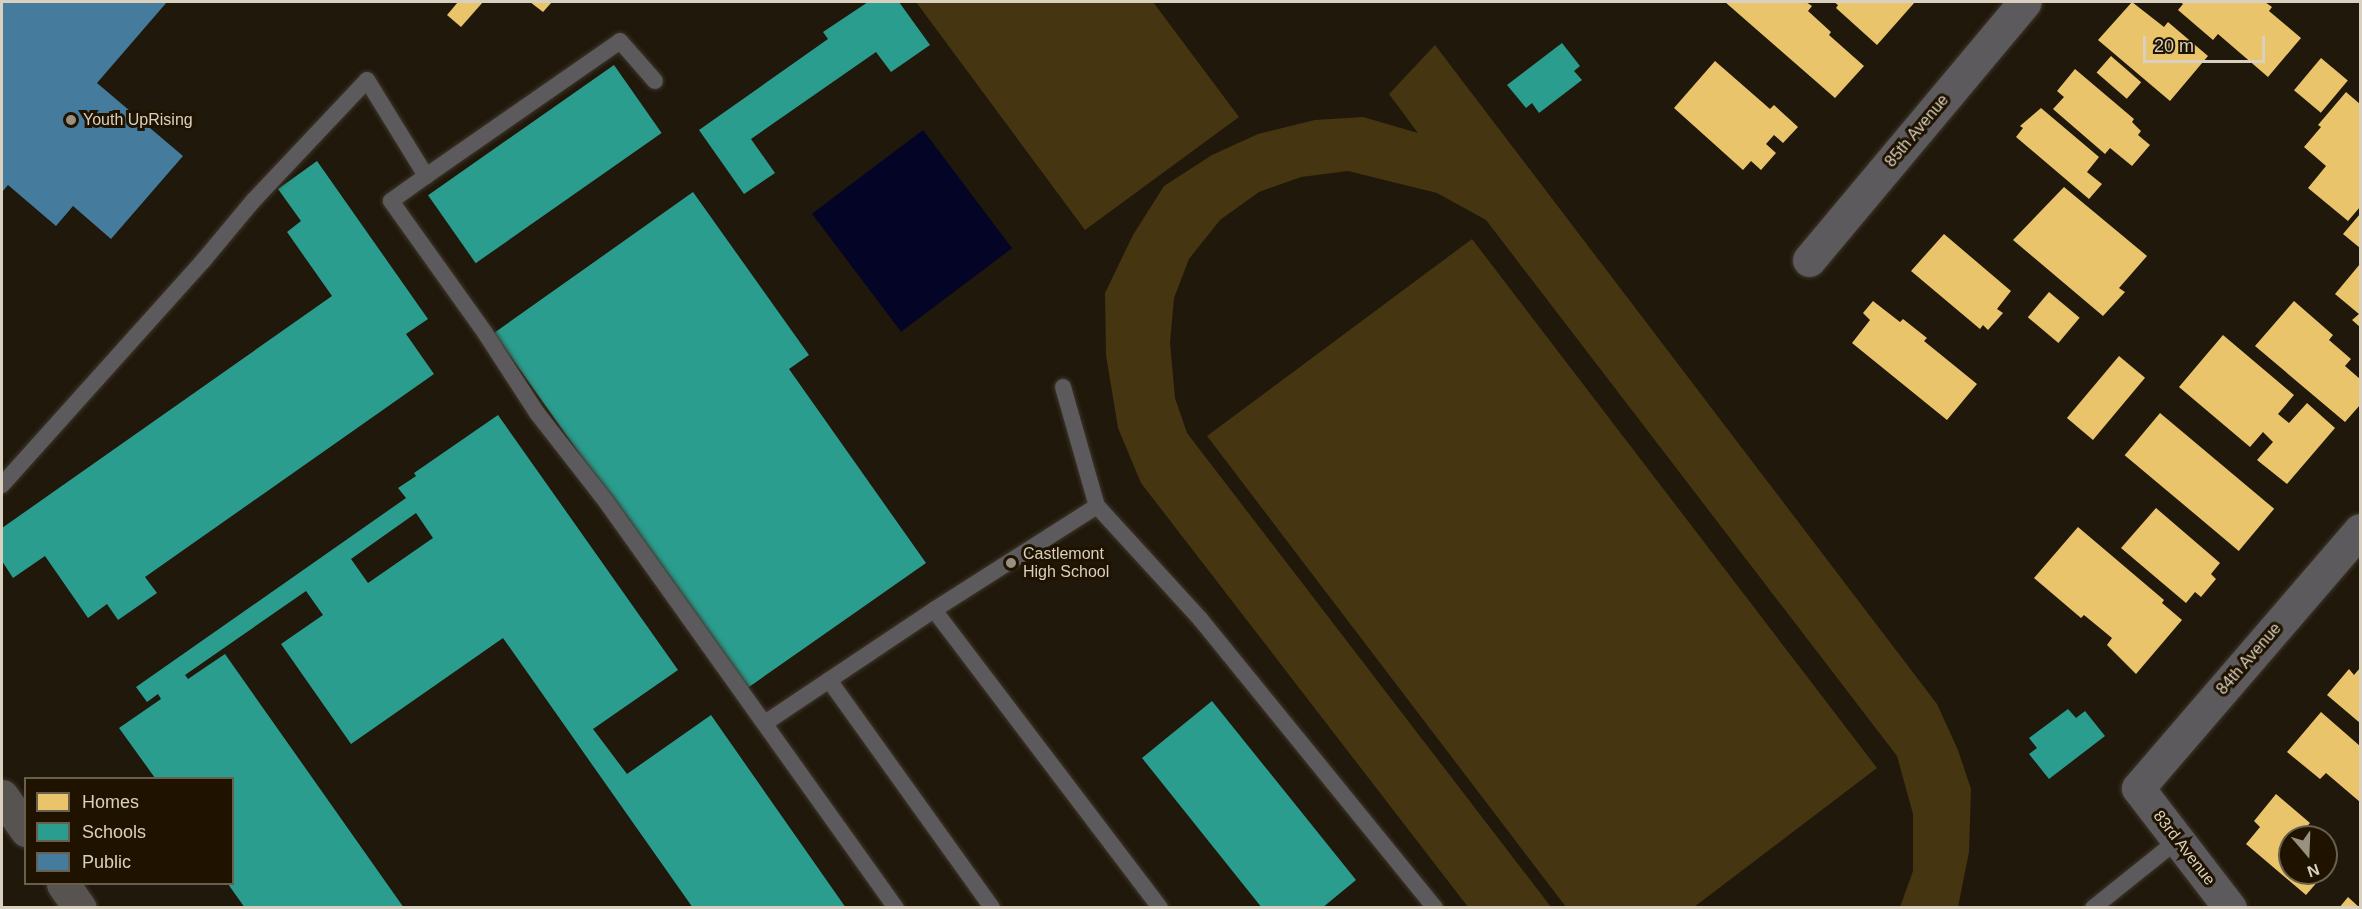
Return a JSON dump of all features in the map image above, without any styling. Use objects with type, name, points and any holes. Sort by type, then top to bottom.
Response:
[{"type":"main road","points":[[2,796],[24,827]]},
{"type":"main road","points":[[64,885],[80,908]]},
{"type":"street","name":"85th Avenue","points":[[1809,260],[2025,2]]},
{"type":"street","name":"84th Avenue","points":[[2138,788],[2361,530]]},
{"type":"street","name":"83rd Avenue","points":[[2138,788],[2230,908]]},
{"type":"lane","points":[[654,81],[620,41],[391,201],[485,333],[537,413],[608,503],[896,908]]},
{"type":"lane","points":[[2,485],[203,261],[253,201],[367,80],[426,176]]},
{"type":"lane","points":[[1063,387],[1097,506],[1201,620],[1435,908]]},
{"type":"lane","points":[[765,723],[934,610],[1097,506]]},
{"type":"lane","points":[[934,610],[1160,908]]},
{"type":"lane","points":[[829,680],[992,908]]},
{"type":"lane","points":[[2093,908],[2178,840]]},
{"type":"shaded area","points":[[916,2],[1153,2],[1239,117],[1085,230]]},
{"type":"shaded area","points":[[1435,45],[1937,704],[1958,750],[1971,789],[1969,852],[1958,907],[1900,907],[1913,871],[1913,814],[1897,756],[1486,220],[1437,193],[1348,171],[1301,177],[1259,192],[1220,220],[1189,259],[1174,298],[1170,343],[1175,398],[1187,433],[1551,907],[1468,907],[1141,483],[1118,428],[1106,355],[1105,293],[1133,235],[1164,186],[1212,155],[1258,134],[1315,120],[1363,117],[1418,133],[1389,94]]},
{"type":"shaded area","points":[[1472,239],[1877,768],[1694,907],[1566,907],[1207,436]]},
{"type":"water","points":[[923,130],[1012,248],[901,332],[812,214]]},
{"type":"building: Homes","points":[[458,2],[483,2],[461,27],[447,15]]},
{"type":"building: Homes","points":[[530,2],[552,2],[543,12]]},
{"type":"building: Homes","points":[[1725,2],[1806,2],[1812,6],[1808,11],[1831,32],[1829,35],[1864,66],[1835,98]]},
{"type":"building: Homes","points":[[1834,2],[1915,2],[1877,45],[1836,8],[1838,5]]},
{"type":"building: Homes","points":[[2132,2],[2164,27],[2168,22],[2208,56],[2170,101],[2098,40]]},
{"type":"building: Homes","points":[[2180,2],[2265,2],[2272,7],[2269,11],[2301,38],[2268,77],[2218,34],[2213,40],[2178,10],[2183,4]]},
{"type":"building: Homes","points":[[2111,56],[2141,82],[2127,99],[2097,73]]},
{"type":"building: Homes","points":[[2321,58],[2348,80],[2321,113],[2294,90]]},
{"type":"building: Homes","points":[[1715,61],[1770,109],[1774,105],[1798,127],[1783,143],[1774,135],[1766,144],[1776,153],[1761,170],[1751,161],[1743,170],[1674,108]]},
{"type":"building: Homes","points":[[2075,69],[2134,119],[2132,122],[2141,131],[2138,135],[2150,145],[2132,166],[2110,148],[2105,154],[2053,109],[2064,97],[2057,91]]},
{"type":"building: Homes","points":[[2346,92],[2360,104],[2360,207],[2348,221],[2308,188],[2326,166],[2304,147],[2321,127],[2318,125]]},
{"type":"building: Homes","points":[[2041,108],[2099,157],[2087,172],[2102,184],[2089,199],[2016,137],[2023,128],[2020,126]]},
{"type":"building: Homes","points":[[2064,187],[2147,256],[2119,288],[2125,292],[2103,316],[2013,240]]},
{"type":"building: Homes","points":[[2360,214],[2360,248],[2343,234]]},
{"type":"building: Homes","points":[[1944,234],[2011,291],[1997,309],[2003,313],[1988,330],[1983,325],[1980,329],[1911,271]]},
{"type":"building: Homes","points":[[2360,264],[2360,327],[2352,320],[2359,314],[2335,294]]},
{"type":"building: Homes","points":[[2049,292],[2080,318],[2058,343],[2028,317]]},
{"type":"building: Homes","points":[[1873,301],[1900,322],[1903,319],[1927,338],[1924,341],[1977,384],[1947,420],[1852,343],[1870,320],[1863,313]]},
{"type":"building: Homes","points":[[2294,301],[2333,335],[2329,340],[2351,359],[2345,366],[2360,379],[2360,405],[2345,422],[2255,346]]},
{"type":"building: Homes","points":[[2223,335],[2294,395],[2278,414],[2289,423],[2307,403],[2335,428],[2287,484],[2257,460],[2273,442],[2263,432],[2250,447],[2179,387]]},
{"type":"building: Homes","points":[[2119,356],[2145,378],[2093,440],[2067,418]]},
{"type":"building: Homes","points":[[2160,413],[2274,509],[2239,551],[2125,455]]},
{"type":"building: Homes","points":[[2156,508],[2220,563],[2211,574],[2216,579],[2201,597],[2195,592],[2186,603],[2121,548]]},
{"type":"building: Homes","points":[[2078,527],[2164,600],[2162,603],[2182,620],[2136,674],[2107,645],[2112,638],[2084,615],[2081,618],[2034,578]]},
{"type":"building: Homes","points":[[2360,668],[2360,723],[2327,695],[2349,669],[2354,675]]},
{"type":"building: Homes","points":[[2321,712],[2360,746],[2360,802],[2326,773],[2320,779],[2287,752]]},
{"type":"building: Homes","points":[[2276,794],[2310,823],[2308,825],[2278,825],[2278,871],[2246,844],[2260,827],[2254,821]]},
{"type":"building: Homes","points":[[2294,885],[2315,885],[2306,895]]},
{"type":"building: Homes","points":[[2348,897],[2360,908],[2339,908]]},
{"type":"building: Schools","points":[[868,2],[899,2],[930,45],[891,72],[876,52],[751,139],[775,173],[744,194],[699,130],[828,39],[823,32]]},
{"type":"building: Schools","points":[[1562,43],[1580,66],[1574,71],[1582,80],[1539,113],[1532,103],[1526,108],[1507,85]]},
{"type":"building: Schools","points":[[614,65],[662,133],[476,263],[428,195]]},
{"type":"building: Schools","points":[[317,161],[428,319],[406,334],[434,374],[145,577],[157,593],[118,620],[107,604],[88,618],[45,556],[13,578],[2,561],[2,528],[332,296],[287,232],[301,221],[278,189]]},
{"type":"building: Schools","points":[[693,192],[809,355],[789,369],[926,563],[746,689],[494,333]]},
{"type":"building: Schools","points":[[498,415],[678,670],[593,729],[627,774],[711,715],[846,908],[693,908],[503,638],[351,744],[281,644],[323,615],[306,591],[185,675],[188,679],[225,654],[404,908],[245,908],[229,885],[234,885],[234,777],[154,777],[119,728],[161,699],[158,694],[147,702],[136,687],[406,498],[398,488],[416,476],[414,473]],"holes":[[[416,513],[433,538],[368,583],[351,559]]]},
{"type":"building: Schools","points":[[1212,701],[1356,880],[1322,908],[1262,908],[1142,758]]},
{"type":"building: Schools","points":[[2068,709],[2076,718],[2085,711],[2105,736],[2049,779],[2029,754],[2037,748],[2029,738]]},
{"type":"building: Public","name":"Youth UpRising","points":[[2,2],[167,2],[97,83],[183,156],[111,239],[73,206],[56,226],[8,185],[2,192]]},
{"type":"place","name":"Youth UpRising","points":[[71,120]]},
{"type":"place","name":"Castlemont High School","points":[[1011,563]]}]
